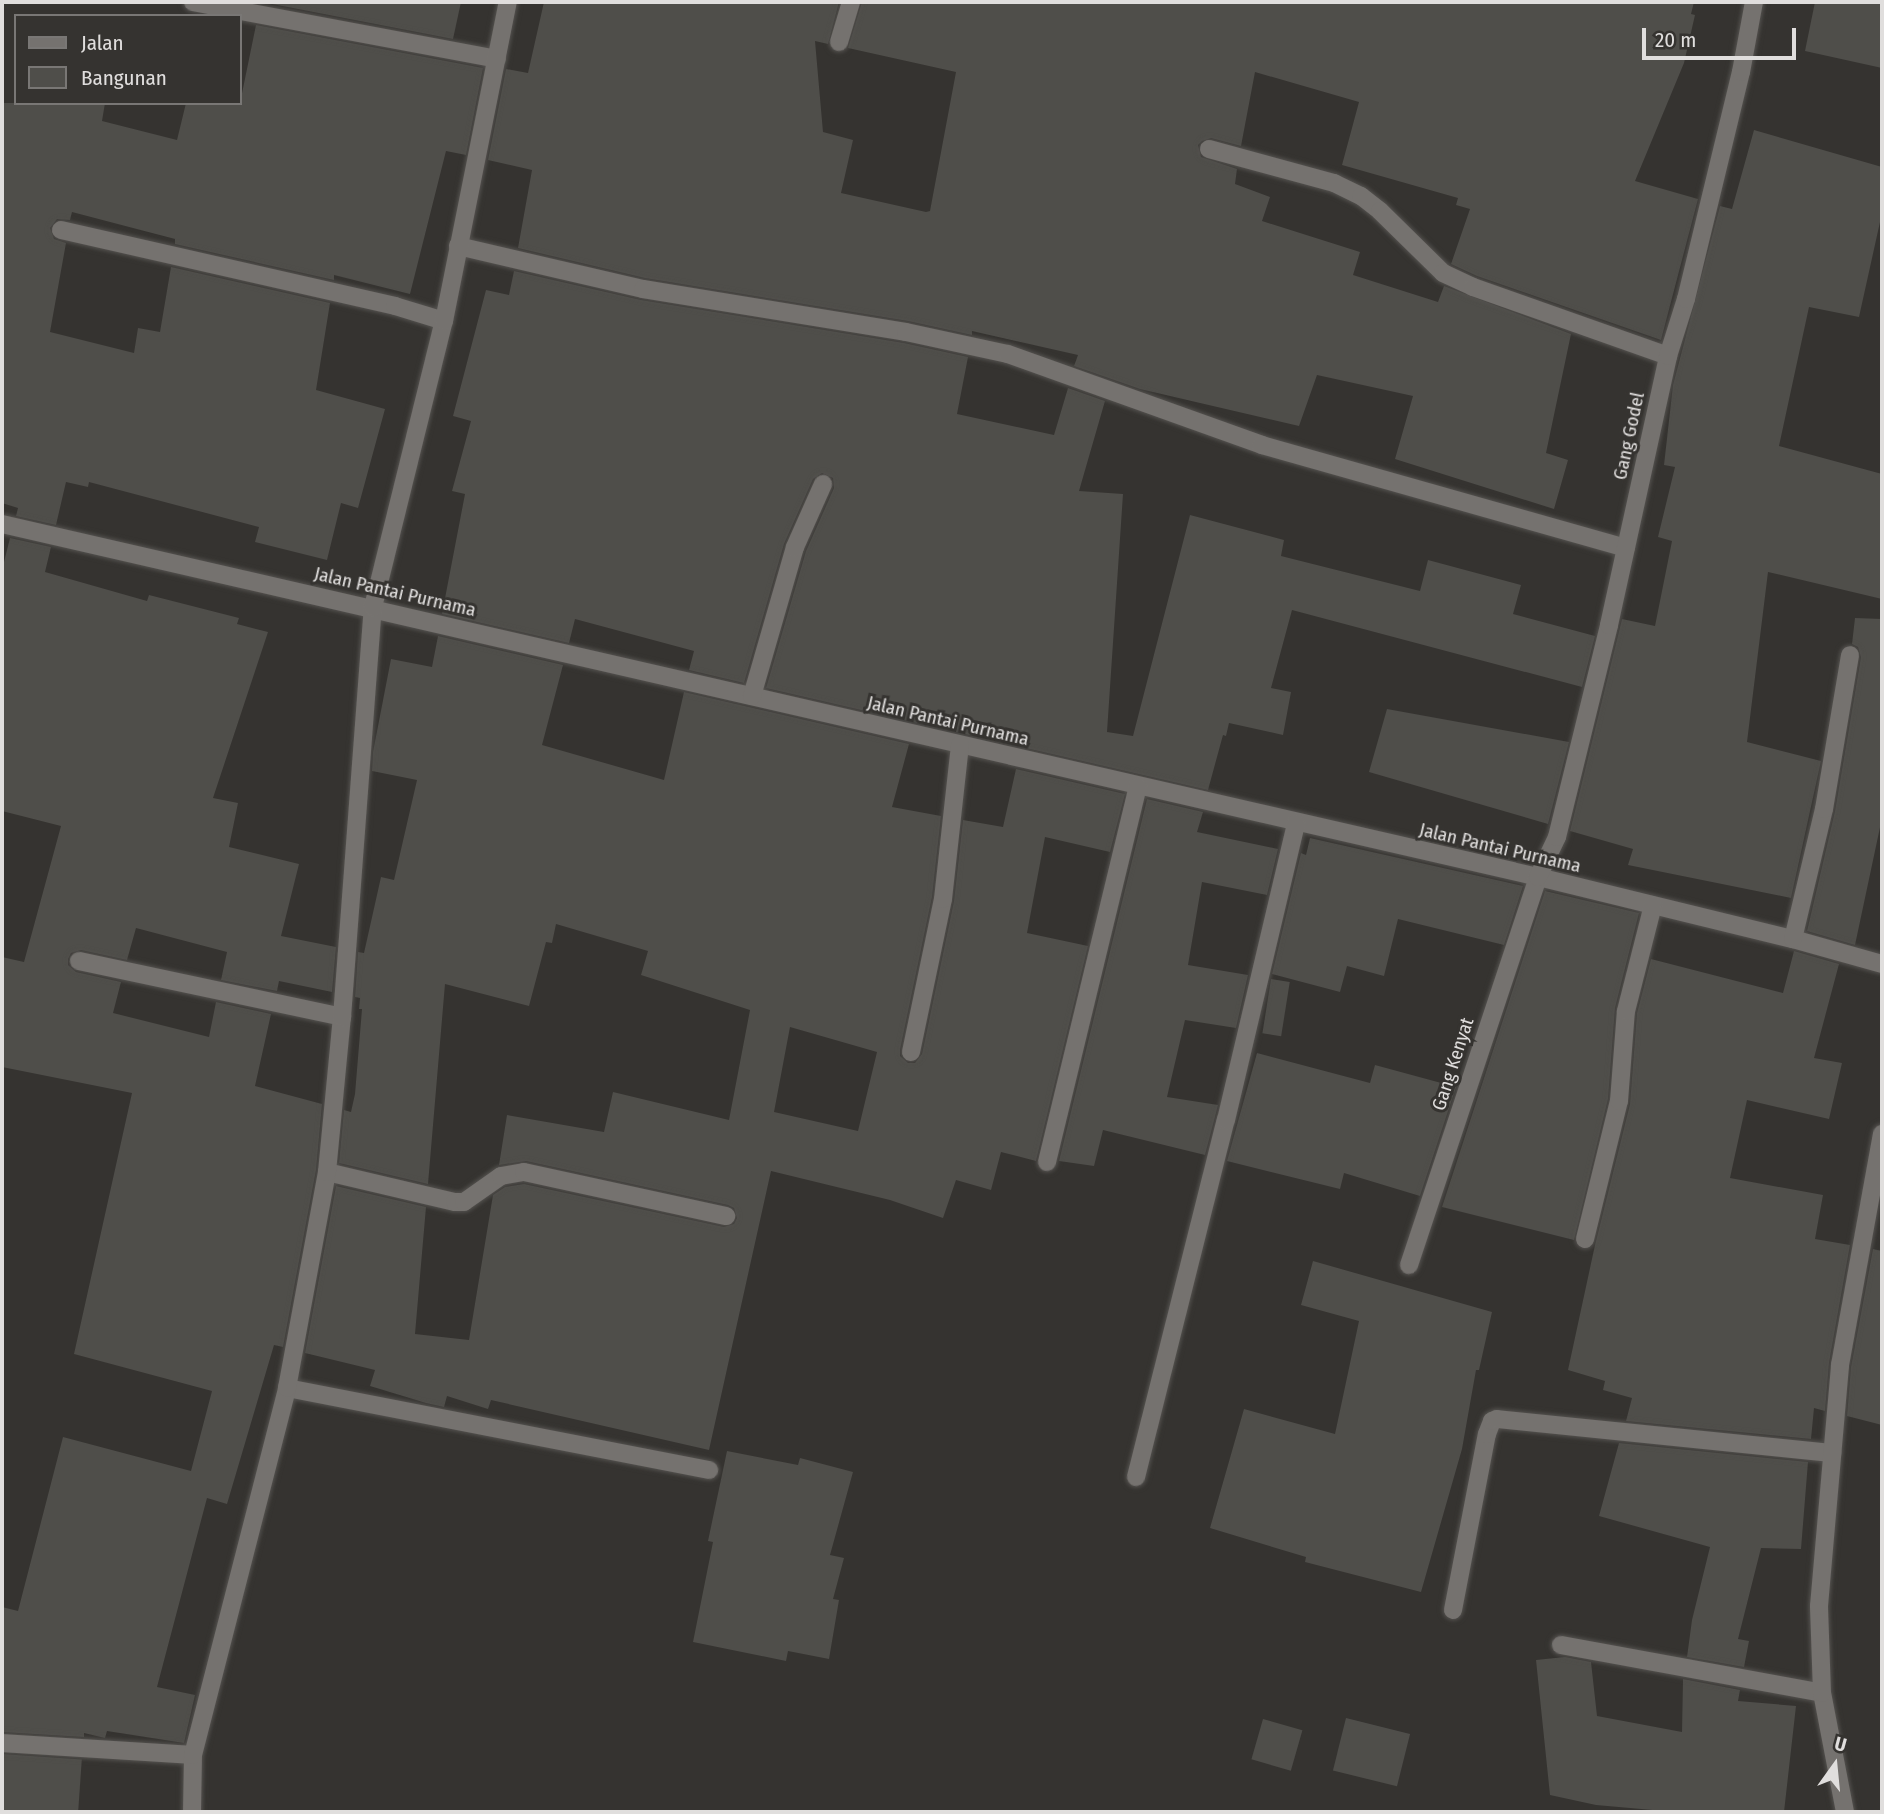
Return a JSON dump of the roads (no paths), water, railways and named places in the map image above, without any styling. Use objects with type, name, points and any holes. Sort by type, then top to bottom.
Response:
[{"type":"street","points":[[193,2],[497,59]]},
{"type":"street","points":[[192,1812],[193,1755],[287,1388],[327,1172],[342,1017],[373,607],[444,321],[508,2]]},
{"type":"street","points":[[839,43],[850,2]]},
{"type":"street","name":"Gang Godel","points":[[1538,877],[1557,837],[1626,548],[1668,356],[1686,299],[1741,72],[1754,2]]},
{"type":"street","points":[[1209,149],[1334,183],[1361,196],[1380,211],[1443,273],[1473,287],[1668,356]]},
{"type":"street","points":[[61,230],[382,303],[444,321]]},
{"type":"street","points":[[458,246],[643,289],[906,332],[1008,355],[1262,445],[1626,548]]},
{"type":"street","points":[[752,696],[762,652],[795,547],[823,484]]},
{"type":"street","name":"Jalan Pantai Purnama","points":[[2,524],[373,607],[1138,787],[1538,877],[1793,939],[1882,964]]},
{"type":"street","points":[[1793,939],[1824,809],[1850,655]]},
{"type":"street","points":[[911,1052],[943,899],[960,745]]},
{"type":"street","points":[[1046,1163],[1138,787]]},
{"type":"street","points":[[1136,1477],[1226,1120],[1296,823]]},
{"type":"street","name":"Gang Kenyat","points":[[1409,1265],[1538,877]]},
{"type":"street","points":[[1585,1239],[1619,1101],[1626,1012],[1653,905]]},
{"type":"street","points":[[79,961],[342,1017]]},
{"type":"street","points":[[1845,1812],[1822,1693],[1819,1606],[1840,1365],[1882,1134]]},
{"type":"street","points":[[327,1172],[455,1202],[464,1202],[501,1176],[524,1172],[726,1216]]},
{"type":"street","points":[[287,1388],[709,1470]]},
{"type":"street","points":[[1453,1610],[1487,1434],[1489,1426],[1497,1419],[1832,1453]]},
{"type":"street","points":[[1561,1645],[1822,1693]]},
{"type":"street","points":[[2,1743],[193,1755]]}]
